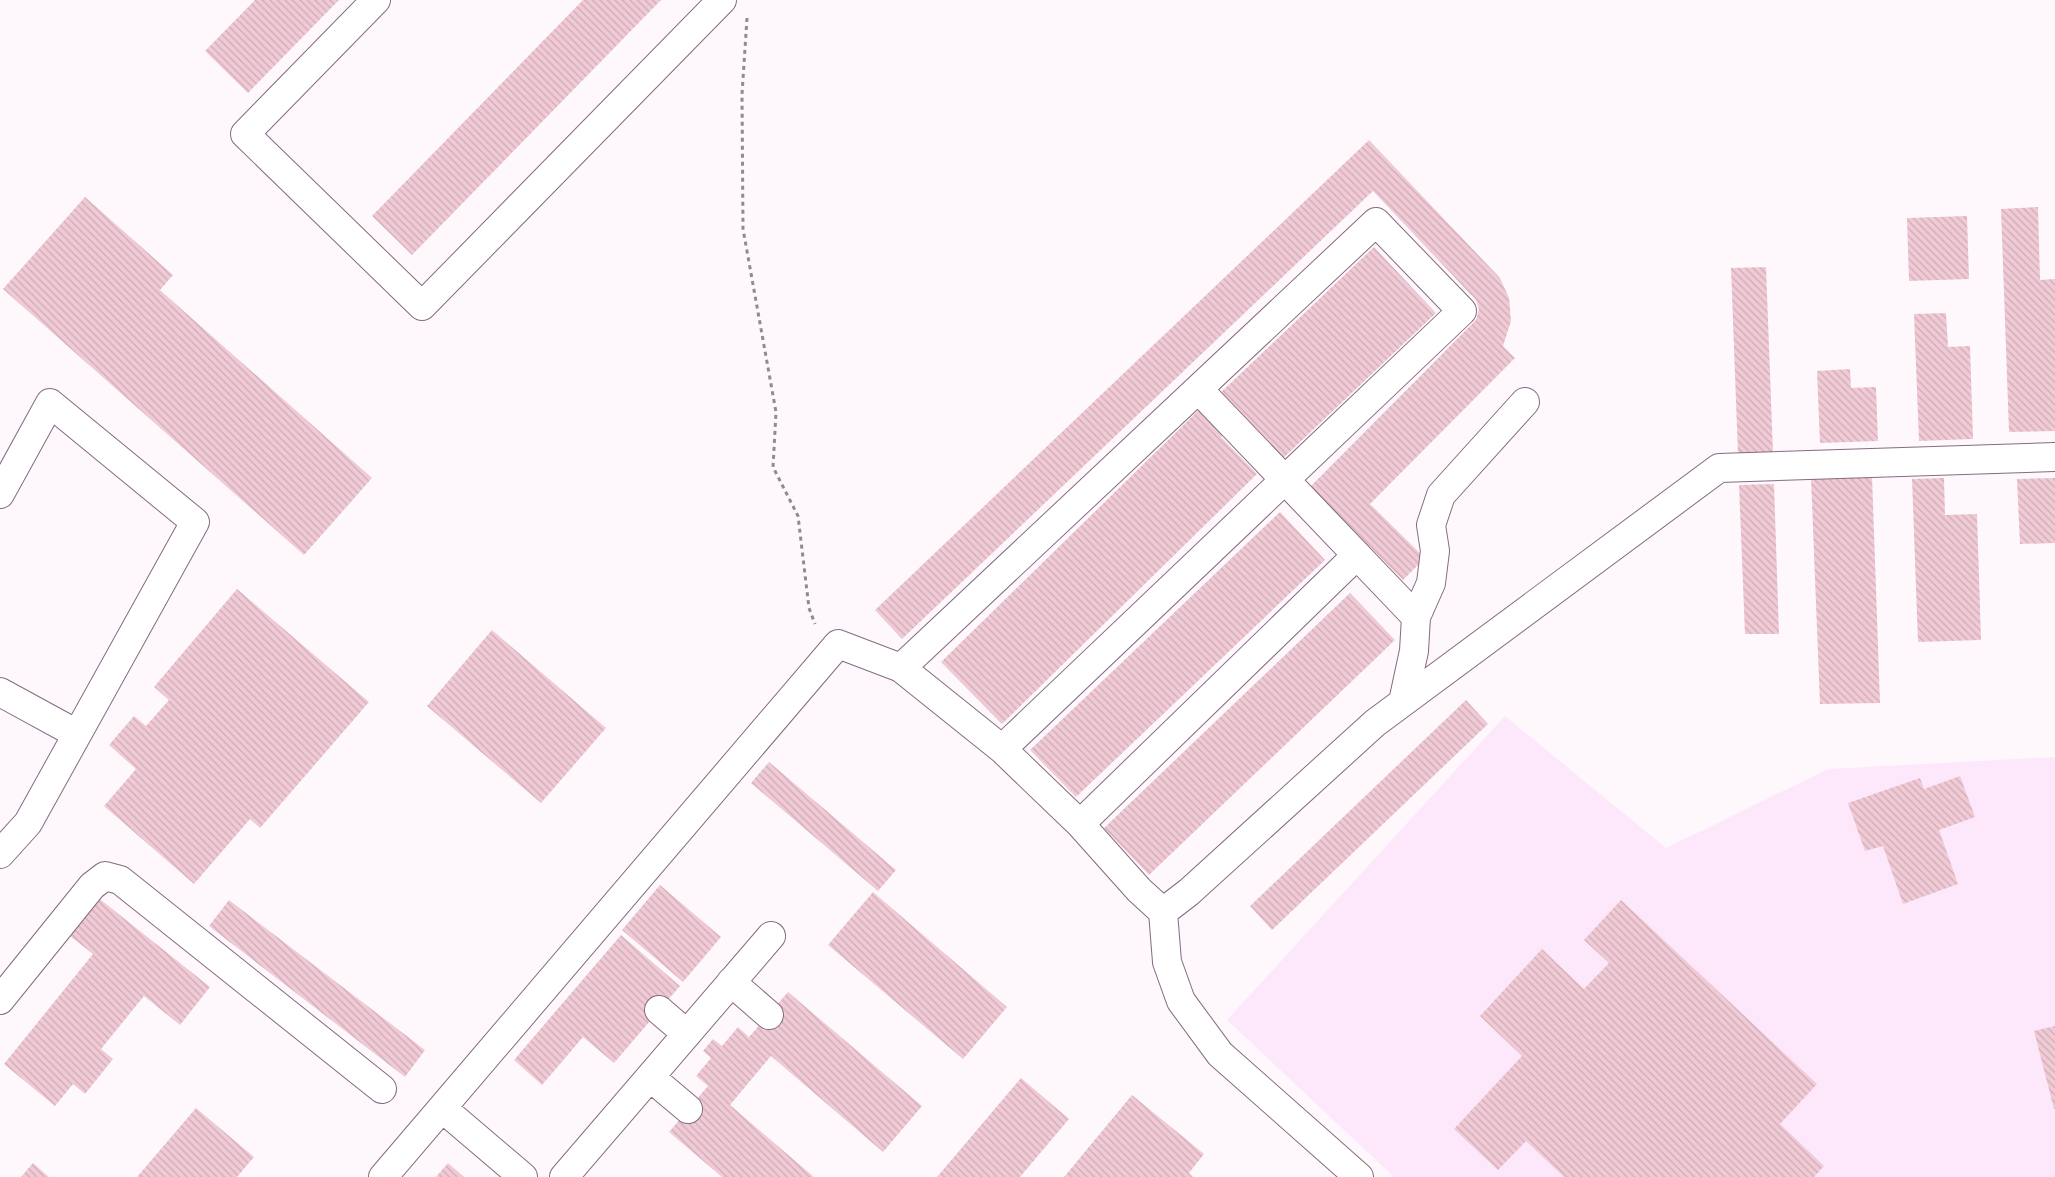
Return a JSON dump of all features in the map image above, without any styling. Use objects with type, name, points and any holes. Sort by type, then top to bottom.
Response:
[{"type":"street","points":[[376,0],[245,134],[422,306],[722,0]]},
{"type":"street","points":[[901,668],[1376,222],[1462,311],[1286,481],[1002,749]]},
{"type":"street","points":[[1199,390],[1416,617]]},
{"type":"street","points":[[1404,702],[1414,651],[1416,617],[1431,583],[1435,551],[1431,524],[1441,495],[1525,402]]},
{"type":"street","points":[[0,494],[50,404],[195,522],[28,822],[0,854]]},
{"type":"street","points":[[1163,912],[1189,892],[1375,723],[1719,468],[2055,457]]},
{"type":"street","points":[[1080,824],[1357,556]]},
{"type":"street","points":[[383,1177],[442,1108],[591,952],[832,651],[901,668],[1002,749],[1080,824],[1139,890],[1163,912],[1168,962],[1181,1001],[1220,1054],[1359,1177]]},
{"type":"street","points":[[0,692],[77,734]]},
{"type":"street","points":[[0,1000],[92,886],[105,876],[120,880],[382,1089]]},
{"type":"street","points":[[564,1177],[771,936]]},
{"type":"street","points":[[731,982],[769,1015]]},
{"type":"street","points":[[659,1010],[687,1034]]},
{"type":"street","points":[[650,1076],[688,1109]]},
{"type":"street","points":[[442,1108],[523,1177]]},
{"type":"path","points":[[748,9],[742,94],[743,229],[776,412],[773,467],[798,516],[809,608],[832,651]]},
{"type":"shaded area","points":[[1505,716],[1666,848],[1828,769],[2055,757],[2055,1177],[1394,1177],[1227,1020]]},
{"type":"building","points":[[255,0],[339,0],[248,93],[205,51]]},
{"type":"building","points":[[583,0],[661,0],[412,255],[372,216]]},
{"type":"building","points":[[1369,140],[1500,278],[1509,298],[1511,321],[1503,346],[1515,358],[1370,504],[1425,558],[1403,580],[1310,487],[1476,320],[1479,309],[1476,300],[1373,191],[902,639],[875,610]]},
{"type":"building","points":[[85,197],[173,275],[160,290],[372,478],[304,555],[3,289]]},
{"type":"building","points":[[2038,207],[2040,280],[2055,279],[2055,431],[2009,432],[2001,209]]},
{"type":"building","points":[[1967,216],[1969,279],[1909,281],[1907,218]]},
{"type":"building","points":[[1374,247],[1436,313],[1279,462],[1216,397]]},
{"type":"building","points":[[1766,267],[1773,453],[1738,454],[1731,268]]},
{"type":"building","points":[[1946,313],[1948,347],[1970,346],[1973,439],[1919,441],[1914,314]]},
{"type":"building","points":[[1850,369],[1851,388],[1876,387],[1878,441],[1820,443],[1817,371]]},
{"type":"building","points":[[1203,406],[1228,431],[1221,437],[1257,474],[1002,724],[941,662]]},
{"type":"building","points":[[1872,476],[1880,703],[1820,704],[1811,478]]},
{"type":"building","points":[[1944,478],[1945,515],[1977,514],[1981,640],[1918,642],[1912,479]]},
{"type":"building","points":[[2055,478],[2055,543],[2020,544],[2017,479]]},
{"type":"building","points":[[1774,484],[1779,634],[1745,634],[1739,485]]},
{"type":"building","points":[[1280,512],[1325,560],[1076,797],[1030,750]]},
{"type":"building","points":[[237,589],[369,702],[260,828],[250,819],[194,884],[104,806],[136,769],[109,745],[134,716],[146,726],[169,700],[154,687]]},
{"type":"building","points":[[1350,593],[1395,640],[1149,875],[1104,828]]},
{"type":"building","points":[[492,630],[606,728],[541,803],[427,706]]},
{"type":"building","points":[[1466,700],[1488,724],[1272,930],[1250,906]]},
{"type":"building","points":[[769,762],[896,870],[878,891],[751,783]]},
{"type":"building","points":[[1960,776],[1975,817],[1939,830],[1958,884],[1903,904],[1883,846],[1865,851],[1848,803],[1920,778],[1924,789]]},
{"type":"building","points":[[660,885],[721,937],[683,982],[622,930]]},
{"type":"building","points":[[873,892],[1007,1007],[963,1059],[828,945]]},
{"type":"building","points":[[96,896],[210,987],[180,1025],[144,996],[101,1049],[113,1059],[85,1094],[73,1084],[55,1106],[4,1064],[93,954],[66,933]]},
{"type":"building","points":[[229,900],[425,1050],[405,1077],[209,926]]},
{"type":"building","points":[[1621,900],[1817,1084],[1780,1124],[1824,1166],[1814,1177],[1564,1177],[1526,1141],[1498,1170],[1454,1129],[1522,1056],[1480,1016],[1542,949],[1584,989],[1609,963],[1584,940]]},
{"type":"building","points":[[621,935],[680,986],[614,1063],[583,1037],[542,1085],[514,1060]]},
{"type":"building","points":[[788,992],[922,1106],[883,1152],[771,1056],[730,1105],[814,1177],[722,1177],[669,1132],[708,1086],[696,1076],[711,1058],[703,1051],[713,1039],[722,1046],[738,1027],[749,1037]]},
{"type":"building","points":[[2055,1026],[2055,1109],[2054,1109],[2034,1031]]},
{"type":"building","points":[[1021,1078],[1069,1119],[1020,1177],[937,1177]]},
{"type":"building","points":[[1132,1095],[1204,1154],[1189,1173],[1193,1177],[1064,1177]]},
{"type":"building","points":[[196,1108],[254,1157],[237,1177],[137,1177]]},
{"type":"building","points":[[33,1163],[49,1177],[21,1177]]},
{"type":"building","points":[[448,1163],[464,1177],[436,1177]]}]
